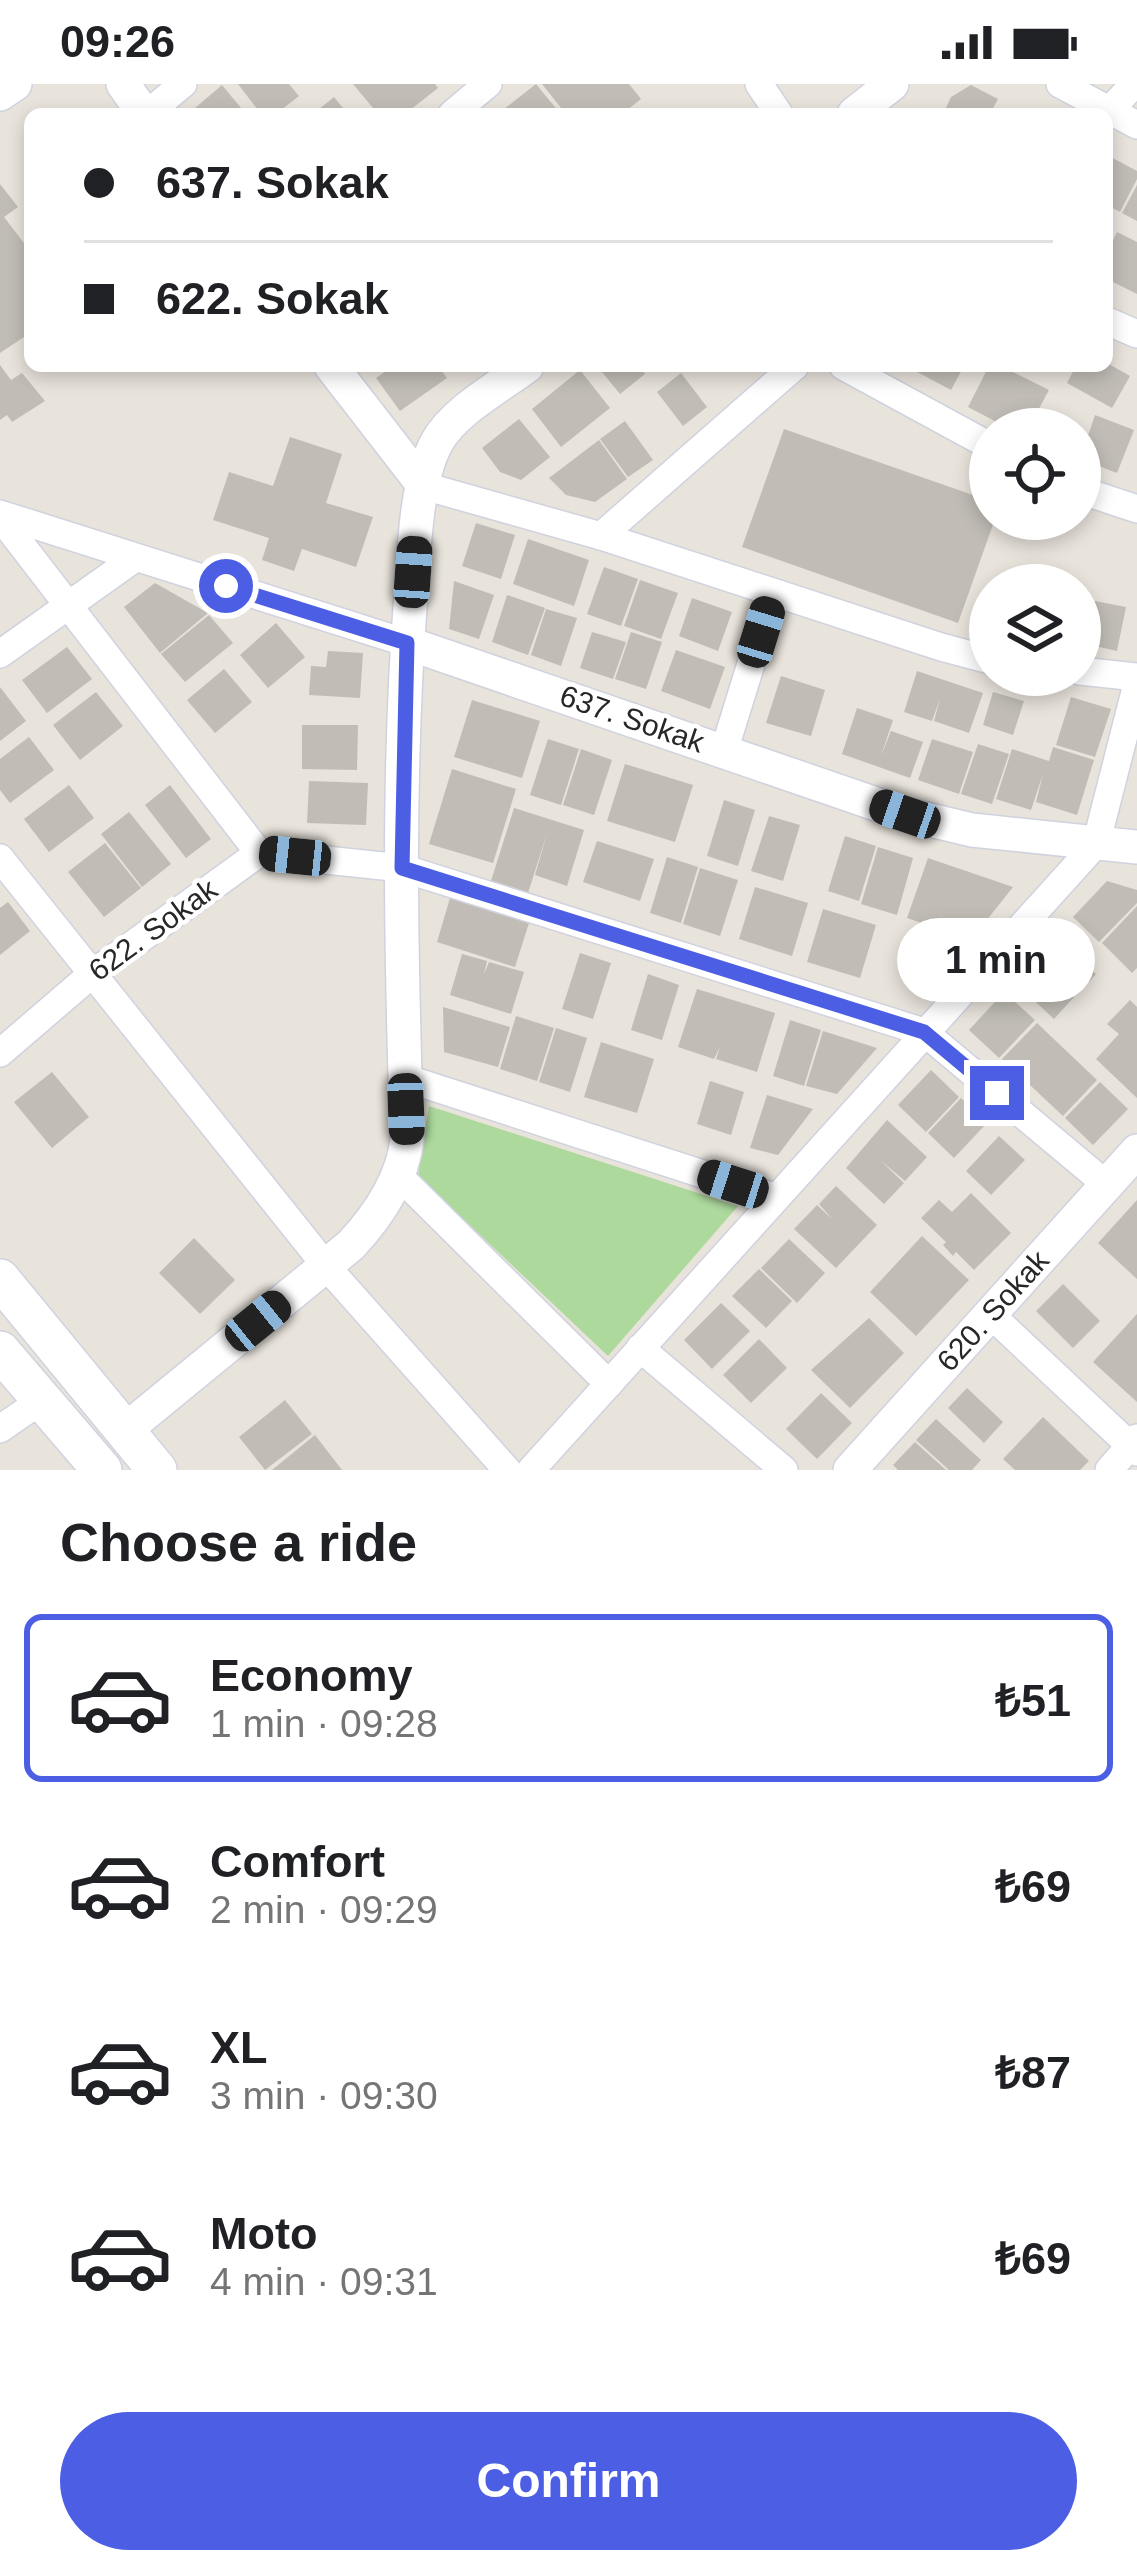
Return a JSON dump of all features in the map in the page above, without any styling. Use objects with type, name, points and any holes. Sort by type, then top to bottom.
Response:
[{"type":"main road","points":[[0,1279],[157,1470]]},
{"type":"main road","points":[[0,1352],[102,1470]]},
{"type":"street","points":[[0,94],[15,84]]},
{"type":"street","points":[[123,84],[141,108]]},
{"type":"street","points":[[153,108],[183,84]]},
{"type":"street","points":[[459,108],[488,84]]},
{"type":"street","points":[[862,108],[892,84]]},
{"type":"street","points":[[1060,84],[1106,108]]},
{"type":"street","points":[[1112,108],[1134,84]]},
{"type":"street","points":[[336,372],[424,485],[969,654]]},
{"type":"street","points":[[124,1432],[366,1229],[398,1175],[407,1139],[402,868],[407,643],[416,536],[434,446],[446,428],[519,372]]},
{"type":"street","points":[[601,536],[788,372]]},
{"type":"street","points":[[854,372],[969,435]]},
{"type":"street","points":[[1101,497],[1137,509]]},
{"type":"street","points":[[0,516],[259,853],[402,868],[924,1032],[1108,1186]]},
{"type":"street","name":"637. Sokak","points":[[0,516],[407,643],[905,814],[972,830],[1137,848]]},
{"type":"street","points":[[0,654],[135,558]]},
{"type":"street","points":[[724,751],[773,593]]},
{"type":"street","points":[[532,1470],[1096,844],[1137,680],[1101,674]]},
{"type":"street","name":"622. Sokak","points":[[0,1053],[92,974],[259,853]]},
{"type":"street","points":[[0,858],[326,1266],[507,1470]]},
{"type":"street","points":[[405,1078],[774,1197]]},
{"type":"street","name":"620. Sokak","points":[[850,1470],[1137,1151]]},
{"type":"street","points":[[398,1175],[609,1384]]},
{"type":"street","points":[[990,1314],[1135,1445],[1108,1470]]},
{"type":"street","points":[[640,1348],[784,1470]]},
{"type":"street","points":[[0,1430],[42,1400]]},
{"type":"green space","points":[[429,1106],[738,1206],[608,1356],[418,1176]]},
{"type":"building","points":[[238,84],[289,84],[299,96],[284,108],[256,108]]},
{"type":"building","points":[[353,84],[435,84],[438,88],[413,108],[373,108]]},
{"type":"building","points":[[536,84],[556,108],[506,108]]},
{"type":"building","points":[[542,84],[629,84],[641,99],[630,108],[561,108]]},
{"type":"building","points":[[222,85],[241,108],[195,108]]},
{"type":"building","points":[[971,85],[998,99],[993,108],[946,108],[951,97]]},
{"type":"building","points":[[334,97],[343,108],[320,108]]},
{"type":"building","points":[[1113,158],[1137,171],[1120,212],[1113,208]]},
{"type":"building","points":[[0,184],[18,207],[4,217],[24,243],[24,337],[0,353]]},
{"type":"building","points":[[1137,185],[1137,221],[1122,213]]},
{"type":"building","points":[[1117,232],[1137,242],[1137,294],[1113,282]]},
{"type":"building","points":[[0,365],[11,380],[22,373],[45,401],[12,422],[7,415],[0,420]]},
{"type":"building","points":[[1113,366],[1130,376],[1112,408],[1067,383],[1073,372],[1113,372]]},
{"type":"building","points":[[384,372],[442,372],[447,378],[400,411],[376,378]]},
{"type":"building","points":[[578,372],[610,408],[561,447],[532,409]]},
{"type":"building","points":[[602,372],[644,372],[645,374],[620,394]]},
{"type":"building","points":[[917,372],[961,372],[951,390]]},
{"type":"building","points":[[986,372],[1013,372],[1049,390],[1039,408],[970,408]]},
{"type":"building","points":[[681,373],[707,407],[683,426],[657,392]]},
{"type":"building","points":[[1101,417],[1134,430],[1117,473],[1101,467]]},
{"type":"building","points":[[519,419],[550,457],[521,480],[500,472],[482,448]]},
{"type":"building","points":[[625,421],[653,460],[628,477],[600,439]]},
{"type":"building","points":[[784,429],[969,494],[969,540],[988,540],[979,564],[969,564],[969,592],[958,623],[742,547]]},
{"type":"building","points":[[290,437],[342,454],[326,503],[373,517],[356,567],[302,549],[294,571],[262,560],[269,538],[213,520],[229,472],[273,486]]},
{"type":"building","points":[[599,440],[627,479],[595,502],[566,495],[549,478]]},
{"type":"building","points":[[476,523],[515,535],[501,579],[462,566]]},
{"type":"building","points":[[528,539],[589,560],[574,606],[513,584]]},
{"type":"building","points":[[604,567],[638,579],[621,626],[587,614]]},
{"type":"building","points":[[640,580],[678,593],[661,639],[624,626]]},
{"type":"building","points":[[454,581],[494,595],[479,639],[449,629]]},
{"type":"building","points":[[155,583],[208,613],[160,653],[124,607]]},
{"type":"building","points":[[507,595],[545,608],[528,655],[492,642]]},
{"type":"building","points":[[692,598],[732,612],[718,651],[679,636]]},
{"type":"building","points":[[1101,602],[1126,607],[1117,651],[1101,647]]},
{"type":"building","points":[[546,609],[577,618],[561,666],[531,655]]},
{"type":"building","points":[[209,615],[233,643],[185,682],[161,654]]},
{"type":"building","points":[[276,623],[305,657],[268,688],[240,655]]},
{"type":"building","points":[[592,632],[626,642],[613,679],[580,668]]},
{"type":"building","points":[[631,632],[662,642],[646,689],[615,679]]},
{"type":"building","points":[[67,647],[92,679],[47,713],[22,680]]},
{"type":"building","points":[[676,650],[725,667],[710,709],[661,691]]},
{"type":"building","points":[[328,651],[363,653],[360,698],[309,695],[311,666],[326,667]]},
{"type":"building","points":[[224,669],[252,702],[215,733],[187,700]]},
{"type":"building","points":[[917,671],[969,688],[969,696],[982,696],[969,733],[934,721],[940,699],[932,721],[904,712]]},
{"type":"building","points":[[781,676],[825,690],[811,736],[766,723]]},
{"type":"building","points":[[0,687],[26,721],[0,741]]},
{"type":"building","points":[[96,692],[123,726],[80,760],[53,725]]},
{"type":"building","points":[[992,696],[1024,701],[1013,735],[983,725]]},
{"type":"building","points":[[1071,697],[1111,709],[1095,757],[1056,745]]},
{"type":"building","points":[[472,700],[540,721],[522,778],[454,757]]},
{"type":"building","points":[[857,708],[893,720],[881,756],[891,731],[923,742],[910,778],[842,754]]},
{"type":"building","points":[[302,725],[358,725],[357,770],[302,769]]},
{"type":"building","points":[[29,737],[54,770],[10,803],[0,790],[0,759]]},
{"type":"building","points":[[548,739],[579,749],[561,805],[530,795]]},
{"type":"building","points":[[932,739],[973,752],[959,794],[918,780]]},
{"type":"building","points":[[978,744],[1009,754],[992,804],[961,794]]},
{"type":"building","points":[[1053,747],[1094,760],[1077,815],[1036,802],[1043,774],[1031,810],[996,799],[1012,749],[1049,761]]},
{"type":"building","points":[[581,749],[612,760],[594,815],[563,805]]},
{"type":"building","points":[[625,764],[693,785],[675,842],[607,821]]},
{"type":"building","points":[[452,769],[516,789],[493,863],[429,844]]},
{"type":"building","points":[[309,781],[368,783],[366,825],[307,823]]},
{"type":"building","points":[[69,785],[94,818],[49,852],[24,819]]},
{"type":"building","points":[[170,785],[211,839],[186,858],[145,805]]},
{"type":"building","points":[[724,800],[755,810],[738,866],[707,856]]},
{"type":"building","points":[[514,808],[584,830],[567,886],[535,875],[548,830],[528,893],[491,881]]},
{"type":"building","points":[[129,812],[171,864],[142,887],[101,834]]},
{"type":"building","points":[[769,816],[800,825],[783,881],[751,871]]},
{"type":"building","points":[[845,836],[876,846],[859,901],[828,891]]},
{"type":"building","points":[[597,841],[654,859],[640,901],[583,882]]},
{"type":"building","points":[[105,843],[141,888],[104,917],[68,872]]},
{"type":"building","points":[[878,847],[913,858],[897,915],[861,904]]},
{"type":"building","points":[[667,857],[698,867],[681,923],[650,913]]},
{"type":"building","points":[[928,858],[1013,887],[971,940],[907,918]]},
{"type":"building","points":[[700,868],[738,880],[720,936],[683,924]]},
{"type":"building","points":[[1107,881],[1137,890],[1137,903],[1099,942],[1073,917]]},
{"type":"building","points":[[755,887],[808,903],[792,956],[739,939]]},
{"type":"building","points":[[450,898],[529,923],[515,967],[437,942]]},
{"type":"building","points":[[8,902],[30,931],[0,955],[0,908]]},
{"type":"building","points":[[1137,906],[1137,968],[1132,973],[1102,943]]},
{"type":"building","points":[[823,909],[876,925],[860,978],[807,962]]},
{"type":"building","points":[[1055,937],[1096,974],[1076,996],[1035,958]]},
{"type":"building","points":[[580,953],[611,963],[593,1019],[562,1009]]},
{"type":"building","points":[[462,954],[487,961],[484,974],[489,962],[524,972],[511,1014],[450,995]]},
{"type":"building","points":[[1034,960],[1074,997],[1054,1019],[1013,981]]},
{"type":"building","points":[[648,974],[679,985],[662,1040],[631,1030]]},
{"type":"building","points":[[697,989],[775,1013],[757,1072],[716,1059],[720,1047],[714,1059],[678,1047]]},
{"type":"building","points":[[1004,992],[1035,1020],[999,1058],[969,1030]]},
{"type":"building","points":[[1130,1000],[1137,1007],[1137,1098],[1096,1059],[1119,1034],[1107,1024]]},
{"type":"building","points":[[443,1007],[510,1027],[498,1067],[444,1052]]},
{"type":"building","points":[[516,1016],[554,1028],[537,1081],[500,1069]]},
{"type":"building","points":[[790,1020],[821,1030],[804,1086],[773,1076]]},
{"type":"building","points":[[1037,1023],[1097,1080],[1063,1116],[1002,1059]]},
{"type":"building","points":[[556,1028],[587,1038],[570,1092],[539,1082]]},
{"type":"building","points":[[823,1031],[877,1048],[837,1094],[806,1086]]},
{"type":"building","points":[[601,1042],[654,1059],[637,1113],[584,1097]]},
{"type":"building","points":[[931,1070],[959,1097],[926,1132],[898,1105]]},
{"type":"building","points":[[52,1072],[89,1117],[52,1148],[14,1102]]},
{"type":"building","points":[[710,1081],[744,1092],[731,1135],[697,1124]]},
{"type":"building","points":[[1100,1082],[1128,1109],[1093,1145],[1065,1118]]},
{"type":"building","points":[[767,1095],[813,1109],[778,1155],[750,1148]]},
{"type":"building","points":[[961,1098],[987,1123],[954,1158],[928,1133]]},
{"type":"building","points":[[887,1120],[927,1157],[905,1181],[880,1160],[904,1183],[884,1204],[846,1168]]},
{"type":"building","points":[[999,1136],[1025,1160],[991,1195],[966,1171]]},
{"type":"building","points":[[836,1186],[877,1225],[836,1268],[794,1229],[817,1205],[833,1220],[819,1204]]},
{"type":"building","points":[[971,1193],[1011,1233],[974,1270],[956,1252],[953,1256],[943,1245],[946,1242],[921,1218],[939,1200],[952,1212]]},
{"type":"building","points":[[1137,1200],[1137,1279],[1098,1243]]},
{"type":"building","points":[[922,1236],[969,1280],[916,1336],[870,1292]]},
{"type":"building","points":[[194,1238],[235,1280],[200,1314],[159,1273]]},
{"type":"building","points":[[789,1239],[825,1273],[797,1303],[761,1268]]},
{"type":"building","points":[[759,1269],[792,1301],[766,1328],[732,1296]]},
{"type":"building","points":[[1063,1284],[1100,1321],[1073,1348],[1036,1311]]},
{"type":"building","points":[[721,1303],[750,1331],[712,1369],[684,1340]]},
{"type":"building","points":[[1137,1314],[1137,1402],[1093,1362]]},
{"type":"building","points":[[869,1318],[904,1353],[850,1408],[811,1370]]},
{"type":"building","points":[[759,1339],[787,1368],[751,1403],[723,1375]]},
{"type":"building","points":[[967,1388],[1003,1422],[984,1443],[948,1408]]},
{"type":"building","points":[[821,1393],[852,1423],[817,1459],[786,1429]]},
{"type":"building","points":[[285,1400],[312,1434],[265,1470],[239,1437]]},
{"type":"building","points":[[1043,1417],[1089,1461],[1080,1470],[1015,1470],[1003,1459]]},
{"type":"building","points":[[936,1419],[981,1460],[972,1470],[949,1470],[916,1440]]},
{"type":"building","points":[[315,1435],[342,1470],[272,1470]]},
{"type":"building","points":[[915,1442],[946,1470],[898,1470],[893,1465]]},
{"type":"route","points":[[226,586],[407,643],[402,868],[924,1032],[997,1093]]}]
